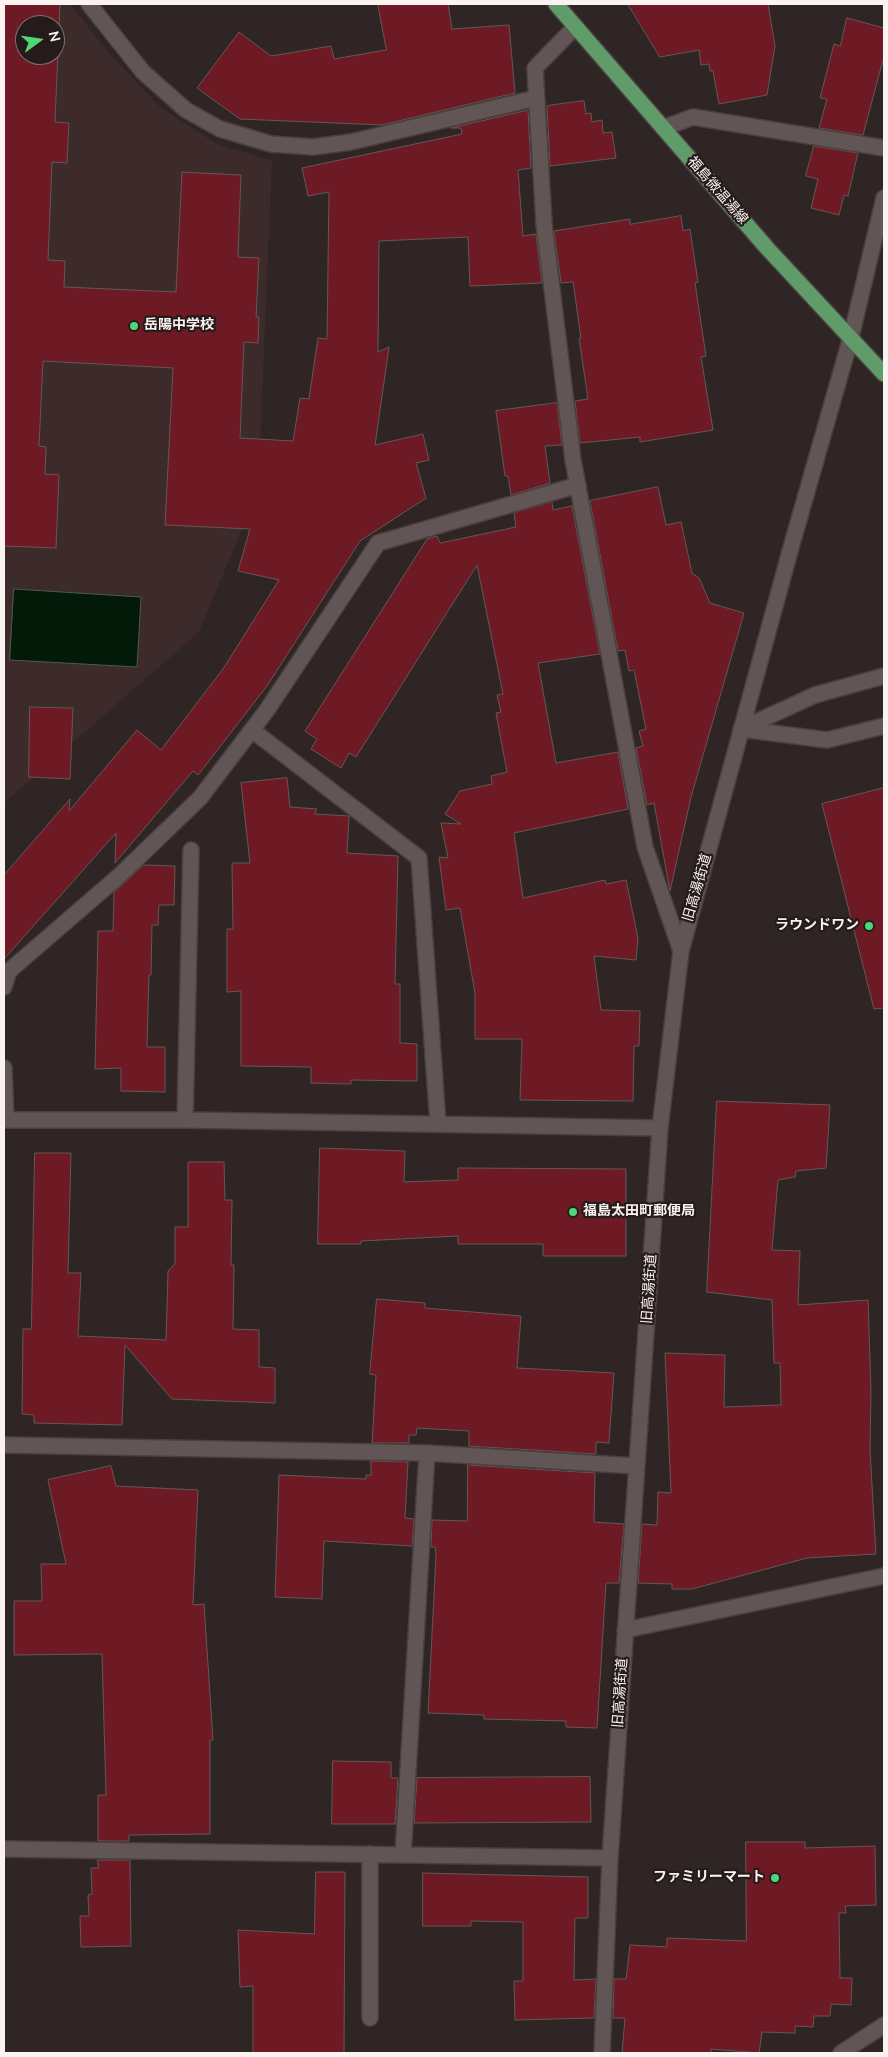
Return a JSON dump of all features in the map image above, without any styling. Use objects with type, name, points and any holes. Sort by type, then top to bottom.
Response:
[{"type":"main road","name":"福島微温湯線","points":[[556,4],[767,248],[884,374]]},
{"type":"street","points":[[89,4],[143,72],[186,110],[220,129],[271,144],[313,147],[351,142],[536,98]]},
{"type":"street","points":[[574,27],[535,68],[544,224],[578,485],[645,847],[681,951]]},
{"type":"street","points":[[663,128],[693,117],[884,148]]},
{"type":"street","name":"旧高湯街道","points":[[602,2053],[610,1858],[660,1128],[681,951],[741,729],[851,338],[884,198]]},
{"type":"street","points":[[4,987],[9,970],[119,876],[200,798],[252,730],[378,543],[578,485]]},
{"type":"street","points":[[741,729],[815,695],[884,676]]},
{"type":"street","points":[[741,729],[827,740],[884,726]]},
{"type":"street","points":[[252,730],[419,858],[438,1124]]},
{"type":"street","points":[[185,1120],[192,850]]},
{"type":"street","points":[[4,1068],[5,1120],[185,1120],[660,1128]]},
{"type":"street","points":[[4,1445],[428,1454],[636,1466]]},
{"type":"street","points":[[403,1855],[428,1454]]},
{"type":"street","points":[[625,1630],[884,1576]]},
{"type":"street","points":[[4,1849],[610,1858]]},
{"type":"street","points":[[370,1854],[370,2018]]},
{"type":"street","points":[[841,2053],[884,2026]]},
{"type":"shaded area","name":"岳陽中学校","points":[[4,4],[70,4],[109,53],[160,107],[217,144],[272,161],[258,491],[199,632],[4,803]]},
{"type":"shaded area","points":[[14,589],[141,597],[137,667],[10,660]]},
{"type":"building","points":[[4,4],[60,4],[60,15],[15,15],[15,65],[57,65],[55,122],[69,123],[67,163],[52,162],[48,260],[65,261],[64,287],[176,292],[182,172],[241,175],[238,257],[259,258],[256,317],[259,317],[258,343],[244,342],[240,438],[293,441],[300,398],[309,399],[318,338],[327,339],[329,192],[308,196],[302,168],[462,134],[461,128],[451,128],[528,110],[531,168],[518,170],[523,236],[536,234],[542,283],[470,286],[468,237],[379,241],[378,352],[389,347],[375,445],[423,434],[429,460],[416,463],[426,498],[360,541],[267,686],[198,775],[193,771],[115,863],[116,833],[4,959],[4,875],[70,799],[69,811],[137,730],[161,750],[223,669],[279,580],[238,571],[250,529],[165,525],[173,368],[43,361],[39,446],[46,447],[45,474],[59,475],[56,548],[4,546]]},
{"type":"building","points":[[378,4],[448,4],[452,29],[509,25],[515,93],[382,125],[240,119],[197,88],[239,32],[271,56],[331,46],[334,59],[386,50]]},
{"type":"building","points":[[628,4],[768,4],[775,46],[767,95],[719,104],[713,71],[710,71],[709,64],[701,65],[699,50],[660,57]]},
{"type":"building","points":[[847,18],[884,28],[884,56],[863,135],[819,128],[827,99],[820,98],[834,44],[840,46]]},
{"type":"building","points":[[584,101],[586,114],[591,113],[592,122],[602,120],[603,133],[612,132],[616,158],[550,166],[547,106]]},
{"type":"building","points":[[814,146],[858,153],[848,196],[844,195],[839,215],[811,208],[818,179],[806,176]]},
{"type":"building","points":[[681,216],[683,231],[690,229],[698,282],[695,283],[706,356],[701,357],[713,430],[640,442],[640,437],[580,443],[575,401],[588,399],[579,338],[581,338],[573,282],[561,283],[554,231],[630,219],[630,224]]},
{"type":"building","points":[[557,403],[562,445],[545,446],[550,483],[511,495],[508,476],[505,476],[496,411]]},
{"type":"building","points":[[658,487],[666,525],[681,522],[692,573],[699,578],[710,603],[744,613],[691,797],[670,891],[654,803],[647,805],[636,748],[643,746],[639,731],[646,729],[634,670],[629,671],[625,650],[618,651],[590,501]]},
{"type":"building","points":[[552,502],[553,510],[572,506],[600,654],[538,663],[556,763],[618,752],[628,809],[514,833],[523,898],[605,880],[606,884],[626,880],[638,938],[636,960],[594,956],[601,1010],[640,1011],[639,1046],[634,1046],[633,1101],[520,1100],[522,1039],[475,1039],[475,993],[460,908],[446,910],[439,857],[448,858],[441,823],[461,824],[445,814],[460,791],[492,784],[491,776],[507,772],[496,713],[501,712],[497,695],[503,694],[477,565],[356,757],[349,753],[341,768],[311,749],[317,739],[305,731],[427,539],[437,536],[440,543],[516,527],[514,513]]},
{"type":"building","points":[[30,707],[73,708],[70,779],[29,777]]},
{"type":"building","points":[[287,778],[290,807],[317,809],[314,814],[349,816],[347,853],[398,856],[395,984],[400,984],[400,1043],[417,1044],[417,1081],[351,1080],[351,1084],[311,1083],[311,1067],[241,1066],[241,991],[227,992],[227,929],[233,929],[232,863],[250,863],[241,783]]},
{"type":"building","name":"ラウンドワン","points":[[884,788],[884,1008],[874,1009],[822,804]]},
{"type":"building","points":[[144,865],[175,866],[174,905],[159,905],[158,925],[152,925],[151,975],[149,975],[147,1047],[165,1047],[165,1092],[121,1091],[121,1068],[95,1069],[98,931],[113,931],[114,893]]},
{"type":"building","points":[[717,1101],[830,1105],[826,1168],[796,1171],[795,1177],[778,1180],[772,1250],[800,1251],[798,1305],[868,1300],[871,1391],[870,1451],[876,1554],[807,1558],[692,1589],[672,1589],[672,1584],[638,1583],[642,1524],[657,1525],[658,1492],[671,1493],[665,1353],[725,1355],[724,1407],[781,1405],[780,1363],[774,1363],[772,1300],[707,1292]]},
{"type":"building","points":[[320,1148],[405,1151],[404,1182],[458,1180],[458,1168],[626,1169],[626,1256],[543,1256],[543,1244],[458,1244],[458,1236],[361,1241],[361,1244],[318,1244]]},
{"type":"building","points":[[35,1153],[71,1153],[68,1273],[81,1273],[78,1336],[166,1340],[168,1271],[175,1264],[175,1227],[188,1227],[188,1162],[224,1162],[225,1200],[232,1200],[231,1265],[234,1265],[233,1329],[259,1330],[259,1367],[275,1368],[275,1403],[172,1399],[125,1345],[122,1425],[34,1423],[34,1415],[22,1414],[23,1329],[31,1329]]},
{"type":"building","points":[[377,1299],[425,1303],[425,1308],[521,1316],[517,1368],[614,1373],[609,1443],[596,1442],[596,1454],[469,1446],[469,1431],[417,1428],[416,1435],[409,1435],[409,1443],[372,1443],[376,1375],[370,1374]]},
{"type":"building","points":[[371,1461],[408,1462],[405,1518],[414,1519],[412,1546],[324,1541],[322,1599],[275,1597],[279,1475],[366,1479],[366,1475],[371,1475]]},
{"type":"building","points":[[468,1465],[595,1473],[594,1522],[624,1524],[619,1583],[606,1583],[597,1728],[566,1727],[566,1721],[484,1719],[484,1715],[428,1713],[436,1555],[435,1547],[431,1547],[432,1520],[467,1521]]},
{"type":"building","points":[[111,1466],[116,1486],[198,1490],[193,1605],[204,1604],[213,1740],[210,1740],[210,1834],[129,1835],[129,1841],[98,1841],[98,1795],[106,1795],[102,1654],[14,1655],[14,1601],[42,1601],[41,1564],[66,1564],[48,1480]]},
{"type":"building","points":[[333,1761],[391,1762],[391,1778],[398,1778],[395,1824],[332,1824]]},
{"type":"building","points":[[590,1777],[591,1822],[414,1823],[417,1778]]},
{"type":"building","points":[[746,1842],[805,1842],[805,1848],[875,1846],[876,1905],[845,1906],[846,1913],[839,1913],[840,1978],[852,1978],[851,2005],[831,2004],[830,2016],[814,2016],[813,2027],[795,2026],[795,2033],[762,2032],[759,2053],[711,2049],[711,2053],[622,2053],[625,2018],[613,2018],[614,1979],[626,1979],[630,1945],[667,1947],[667,1938],[746,1941]]},
{"type":"building","points":[[98,1860],[130,1860],[131,1946],[81,1947],[80,1916],[89,1916],[88,1895],[92,1894],[91,1868],[98,1868]]},
{"type":"building","points":[[316,1872],[345,1872],[344,2053],[253,2053],[253,1986],[240,1987],[238,1930],[314,1934]]},
{"type":"building","points":[[423,1873],[588,1877],[588,1918],[575,1918],[574,1980],[596,1979],[594,2018],[515,2020],[514,1981],[523,1981],[523,1922],[471,1921],[471,1926],[423,1926]]},
{"type":"place","name":"岳陽中学校","points":[[134,326]]},
{"type":"place","name":"ラウンドワン","points":[[869,926]]},
{"type":"place","name":"福島太田町郵便局","points":[[573,1212]]},
{"type":"place","name":"ファミリーマート","points":[[775,1878]]}]
